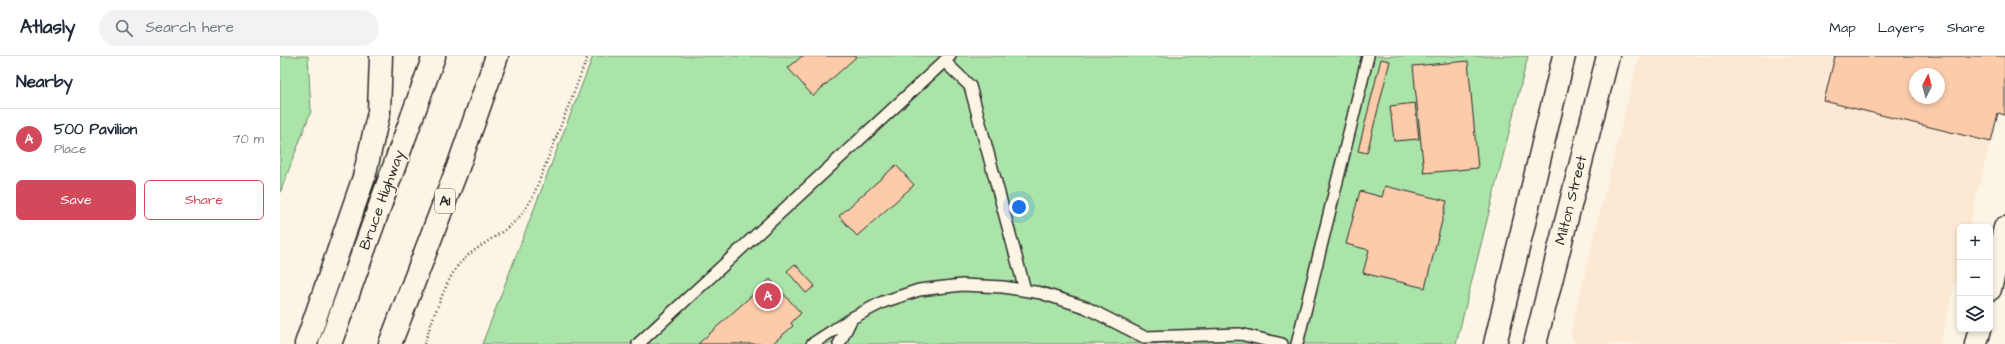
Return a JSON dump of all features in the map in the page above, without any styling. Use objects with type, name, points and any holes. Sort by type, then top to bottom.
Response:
[{"type":"main road","points":[[306,344],[364,177],[379,112],[381,56]]},
{"type":"main road","name":"Bruce Highway","points":[[330,344],[434,56]]},
{"type":"main road","name":"A1","points":[[390,344],[458,166],[497,56]]},
{"type":"main road","points":[[1495,344],[1564,56]]},
{"type":"main road","name":"Milton Street","points":[[1535,344],[1608,56]]},
{"type":"main road","points":[[1993,277],[2005,228]]},
{"type":"main road","points":[[1976,344],[1979,332]]},
{"type":"lane","points":[[1297,344],[1368,56]]},
{"type":"lane","points":[[638,344],[947,58],[970,86],[1025,290]]},
{"type":"lane","points":[[812,344],[852,318],[883,302],[919,290],[962,285],[1003,287],[1041,293],[1085,307],[1157,344]]},
{"type":"lane","points":[[839,344],[852,318]]},
{"type":"lane","points":[[1144,337],[1240,334],[1282,344]]},
{"type":"path","points":[[424,344],[448,285],[460,264],[477,248],[512,224],[525,210],[534,194],[588,56]]},
{"type":"shaded area","points":[[1639,56],[2005,56],[2005,80],[1970,224],[1957,224],[1957,274],[1940,344],[1582,344],[1575,342],[1570,334]]},
{"type":"green space","points":[[280,56],[308,56],[311,111],[280,193]]},
{"type":"green space","points":[[593,56],[1528,56],[1456,344],[482,344]]},
{"type":"building","points":[[802,56],[857,56],[813,96],[788,68]]},
{"type":"building","points":[[1835,56],[2005,56],[2005,115],[1998,113],[1991,142],[1824,101]]},
{"type":"building","points":[[1381,59],[1390,61],[1367,153],[1358,151]]},
{"type":"building","points":[[1468,61],[1478,168],[1424,173],[1413,66]]},
{"type":"building","points":[[1415,103],[1419,139],[1394,141],[1390,106]]},
{"type":"building","points":[[896,165],[914,185],[857,236],[839,216]]},
{"type":"building","points":[[1385,186],[1447,201],[1425,288],[1363,273],[1369,250],[1346,244],[1360,191],[1382,197]]},
{"type":"building","points":[[795,264],[815,286],[806,293],[787,271]]},
{"type":"building","points":[[770,279],[801,313],[791,323],[793,326],[772,344],[698,344]]},
{"type":"place","name":"500 Pavilion","points":[[768,296]]}]
